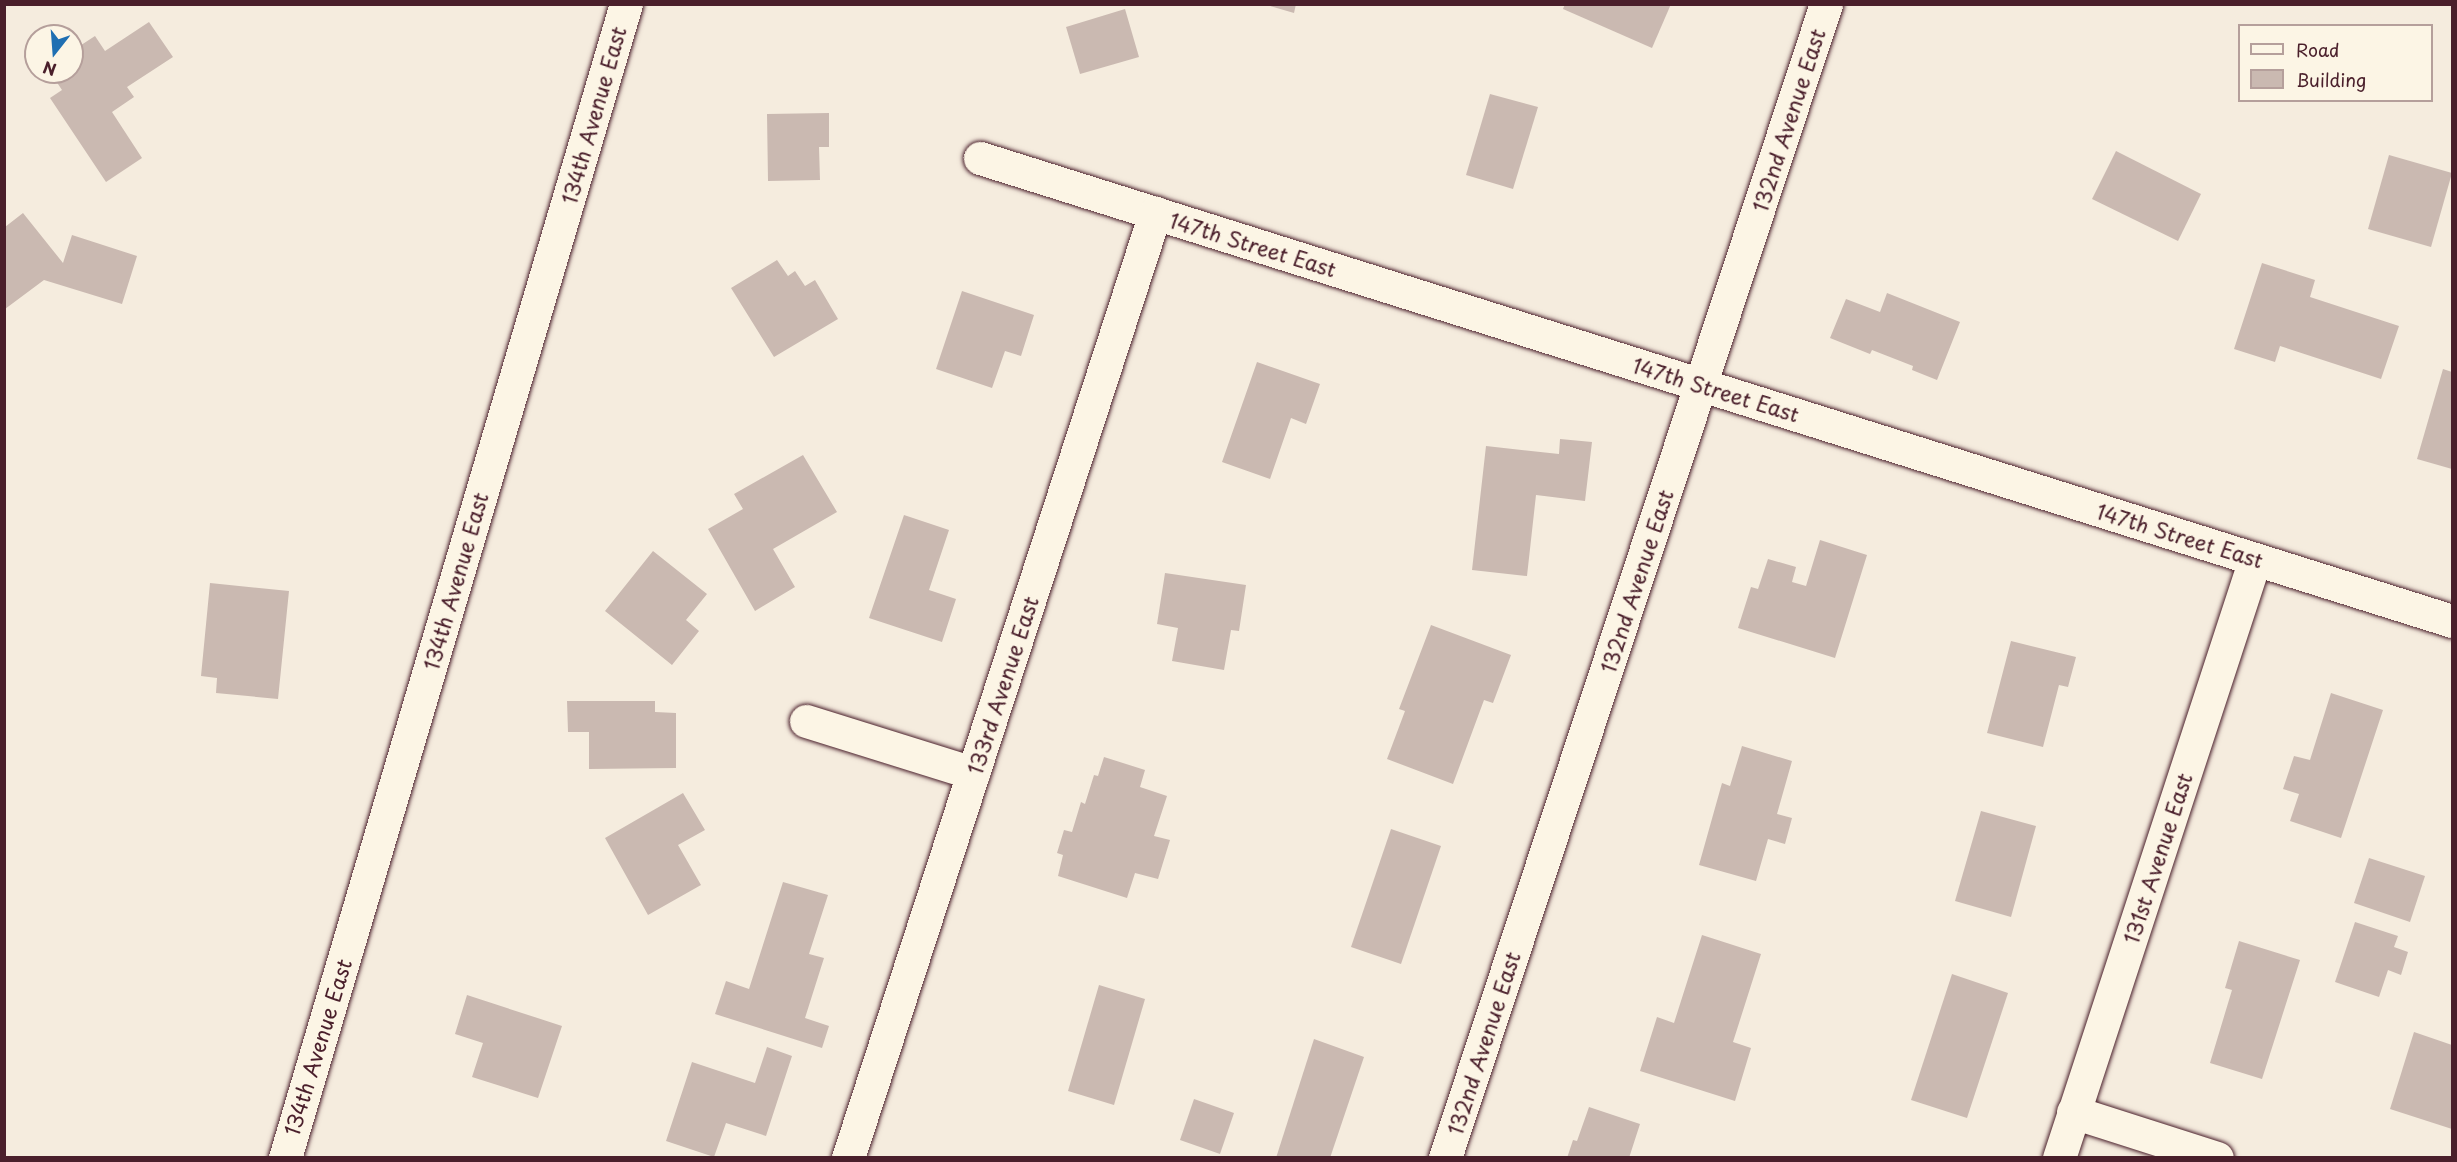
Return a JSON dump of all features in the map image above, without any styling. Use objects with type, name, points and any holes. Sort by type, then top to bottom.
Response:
[{"type":"street","name":"134th Avenue East","points":[[285,1158],[626,4]]},
{"type":"street","name":"132nd Avenue East","points":[[1445,1158],[1826,4]]},
{"type":"street","name":"147th Street East","points":[[980,158],[2452,621]]},
{"type":"street","name":"133rd Avenue East","points":[[848,1158],[1155,213]]},
{"type":"street","name":"131st Avenue East","points":[[2059,1158],[2255,559]]},
{"type":"street","points":[[806,721],[973,773]]},
{"type":"street","points":[[2073,1113],[2217,1158]]},
{"type":"building","points":[[1263,4],[1296,4],[1294,13]]},
{"type":"building","points":[[1565,4],[1671,4],[1652,48],[1563,9]]},
{"type":"building","points":[[1125,9],[1139,57],[1080,74],[1066,27]]},
{"type":"building","points":[[149,22],[173,57],[127,87],[134,97],[112,112],[142,158],[106,182],[50,98],[62,90],[58,84],[84,84],[84,43],[95,36],[105,51]]},
{"type":"building","points":[[1490,94],[1538,107],[1513,189],[1466,175]]},
{"type":"building","points":[[829,113],[829,147],[819,147],[820,180],[768,181],[767,114]]},
{"type":"building","points":[[2116,151],[2201,194],[2178,241],[2092,199]]},
{"type":"building","points":[[2389,155],[2452,173],[2431,247],[2368,229]]},
{"type":"building","points":[[23,213],[63,263],[72,235],[137,256],[122,304],[44,280],[5,309],[5,227]]},
{"type":"building","points":[[777,260],[788,276],[795,271],[805,286],[815,280],[838,319],[774,357],[731,288]]},
{"type":"building","points":[[2262,263],[2315,280],[2310,297],[2399,326],[2381,379],[2280,346],[2275,362],[2234,349]]},
{"type":"building","points":[[962,291],[1034,315],[1021,356],[1005,351],[992,388],[936,369]]},
{"type":"building","points":[[1887,293],[1960,322],[1937,380],[1912,370],[1913,366],[1872,350],[1870,354],[1830,338],[1846,299],[1880,312]]},
{"type":"building","points":[[1257,362],[1320,384],[1306,424],[1291,418],[1270,479],[1222,462]]},
{"type":"building","points":[[2443,369],[2452,372],[2452,469],[2417,459]]},
{"type":"building","points":[[1560,439],[1592,442],[1585,501],[1536,495],[1527,576],[1472,570],[1486,446],[1559,454]]},
{"type":"building","points":[[803,455],[837,512],[773,549],[795,587],[755,611],[708,529],[743,509],[734,494]]},
{"type":"building","points":[[904,515],[949,530],[929,590],[956,599],[942,642],[869,618]]},
{"type":"building","points":[[1820,540],[1867,555],[1835,658],[1738,628],[1751,587],[1758,589],[1768,559],[1796,567],[1792,582],[1806,586]]},
{"type":"building","points":[[653,551],[707,594],[686,620],[699,631],[672,665],[605,611]]},
{"type":"building","points":[[1165,573],[1246,585],[1239,631],[1231,630],[1224,670],[1172,661],[1178,628],[1157,624]]},
{"type":"building","points":[[210,583],[289,591],[278,699],[216,693],[217,678],[201,676]]},
{"type":"building","points":[[1431,625],[1511,655],[1493,703],[1484,700],[1453,784],[1387,759],[1405,711],[1399,709]]},
{"type":"building","points":[[2011,641],[2076,657],[2068,687],[2059,685],[2043,747],[1987,733]]},
{"type":"building","points":[[2331,693],[2383,710],[2341,838],[2290,821],[2299,794],[2283,789],[2294,756],[2310,760]]},
{"type":"building","points":[[567,701],[655,701],[655,712],[676,713],[676,768],[589,769],[589,732],[568,732]]},
{"type":"building","points":[[1742,746],[1792,761],[1777,814],[1792,818],[1785,844],[1768,839],[1756,881],[1699,865],[1722,783],[1730,786]]},
{"type":"building","points":[[1104,757],[1145,770],[1140,787],[1167,796],[1154,836],[1170,840],[1158,879],[1135,873],[1127,898],[1058,876],[1063,855],[1057,853],[1064,830],[1072,832],[1081,802],[1085,804],[1094,775],[1098,776]]},
{"type":"building","points":[[683,793],[705,830],[678,845],[701,885],[648,915],[605,838]]},
{"type":"building","points":[[1981,811],[2036,826],[2011,917],[1955,901]]},
{"type":"building","points":[[1391,829],[1441,846],[1401,964],[1351,947]]},
{"type":"building","points":[[2369,858],[2425,876],[2410,922],[2354,903]]},
{"type":"building","points":[[783,882],[828,895],[809,954],[824,958],[805,1018],[829,1026],[822,1048],[715,1014],[726,981],[749,989]]},
{"type":"building","points":[[2355,922],[2398,936],[2394,947],[2408,952],[2401,975],[2388,970],[2379,997],[2335,982]]},
{"type":"building","points":[[1702,935],[1761,954],[1733,1042],[1751,1048],[1735,1101],[1640,1071],[1657,1017],[1674,1023]]},
{"type":"building","points":[[2239,941],[2300,960],[2262,1079],[2210,1063],[2232,990],[2225,988]]},
{"type":"building","points":[[1952,974],[2008,993],[1967,1118],[1911,1100]]},
{"type":"building","points":[[1099,985],[1145,999],[1114,1105],[1068,1091]]},
{"type":"building","points":[[467,995],[562,1026],[538,1098],[472,1077],[483,1043],[455,1034]]},
{"type":"building","points":[[2414,1032],[2452,1045],[2452,1129],[2390,1109]]},
{"type":"building","points":[[1314,1039],[1364,1057],[1330,1158],[1276,1158]]},
{"type":"building","points":[[767,1047],[792,1056],[766,1136],[726,1123],[714,1157],[666,1141],[692,1062],[755,1083]]},
{"type":"building","points":[[1194,1099],[1234,1113],[1220,1154],[1180,1140]]},
{"type":"building","points":[[1589,1107],[1640,1124],[1629,1158],[1567,1158],[1573,1140],[1577,1141]]}]
